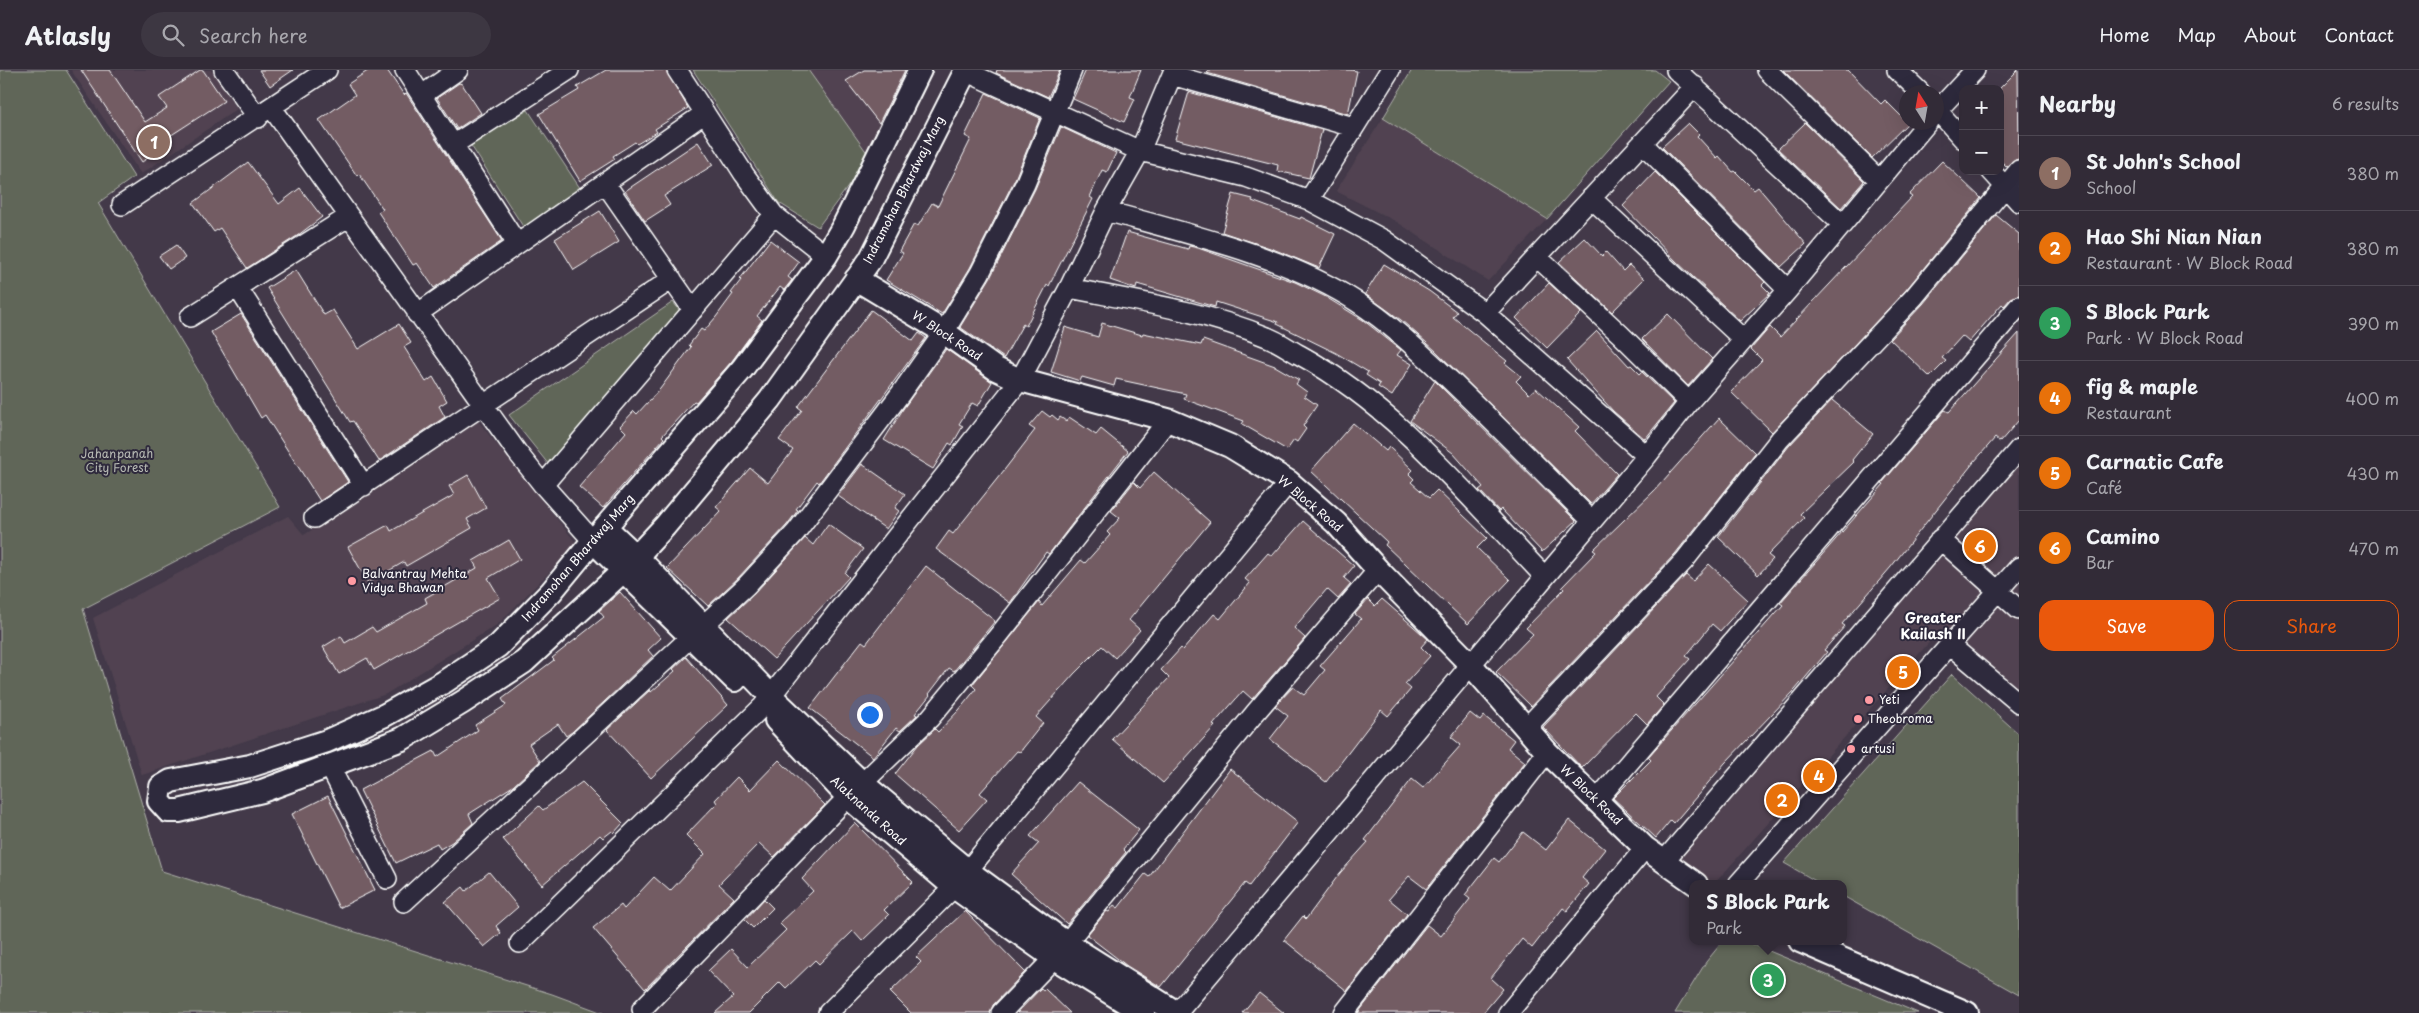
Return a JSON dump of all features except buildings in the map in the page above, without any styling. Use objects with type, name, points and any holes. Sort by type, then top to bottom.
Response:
[{"type":"street","points":[[224,70],[265,113],[348,217],[543,485],[599,534]]},
{"type":"street","points":[[122,205],[265,113],[327,70]]},
{"type":"street","points":[[405,70],[517,244]]},
{"type":"street","points":[[422,95],[458,70]]},
{"type":"street","points":[[453,145],[569,70]]},
{"type":"street","points":[[677,70],[744,174],[774,215],[826,256]]},
{"type":"street","name":"Indramohan Bhardwaj Marg","points":[[920,70],[844,225],[826,256],[742,369],[599,534],[552,592],[498,646],[444,682],[385,715],[327,741],[250,766],[170,781],[161,787],[159,801],[168,811],[179,811],[262,791],[402,738],[463,702],[524,662],[630,564],[770,400],[870,260],[966,70]]},
{"type":"street","points":[[966,70],[1140,151],[1246,176],[1309,200],[1384,240],[1485,313],[1647,456]]},
{"type":"street","points":[[404,902],[746,586],[796,532],[901,394],[944,332],[985,264],[1025,184],[1072,70]]},
{"type":"street","points":[[1309,200],[1390,70]]},
{"type":"street","points":[[1676,70],[1842,224]]},
{"type":"street","points":[[1767,70],[1880,180]]},
{"type":"street","points":[[1897,70],[1913,85]]},
{"type":"street","points":[[1944,103],[1975,70]]},
{"type":"street","points":[[520,943],[767,701],[1020,380],[1069,288],[1106,211],[1140,151],[1173,72],[1353,127]]},
{"type":"street","points":[[1485,313],[1695,86]]},
{"type":"street","points":[[417,314],[705,113]]},
{"type":"street","points":[[1944,121],[1959,134]]},
{"type":"street","points":[[1060,950],[1177,1013],[1647,456],[1689,402],[1788,290],[1921,130]]},
{"type":"street","points":[[1642,143],[1788,290]]},
{"type":"street","points":[[1526,728],[1684,561],[1780,440],[1914,297],[2019,170]]},
{"type":"street","points":[[1994,175],[2019,202]]},
{"type":"street","points":[[605,183],[693,310]]},
{"type":"street","points":[[1591,198],[1744,340]]},
{"type":"street","points":[[1106,211],[1194,235],[1254,255],[1316,279],[1358,302],[1412,345],[1592,521]]},
{"type":"street","points":[[543,485],[774,215]]},
{"type":"street","points":[[190,317],[348,217]]},
{"type":"street","points":[[1537,257],[1689,402]]},
{"type":"street","points":[[314,518],[672,279]]},
{"type":"street","name":"W Block Road","points":[[856,279],[944,332],[996,369],[1020,380],[1168,420],[1230,446],[1289,482],[1336,524],[1471,665],[1547,752],[1645,848],[1690,880]]},
{"type":"street","points":[[238,288],[364,486]]},
{"type":"street","points":[[1069,288],[1196,313],[1267,337],[1326,369],[1370,400],[1418,445],[1545,577]]},
{"type":"street","points":[[1597,800],[2019,306]]},
{"type":"street","points":[[642,1009],[855,790],[930,718],[999,635],[1168,420]]},
{"type":"street","points":[[1664,861],[2019,449]]},
{"type":"street","points":[[828,1013],[961,879],[1289,482]]},
{"type":"street","name":"Alaknanda Road","points":[[599,534],[855,790],[961,879],[1060,950],[1143,1013]]},
{"type":"street","points":[[1940,539],[2019,610]]},
{"type":"street","points":[[1742,880],[2019,567]]},
{"type":"street","points":[[1001,1013],[1060,950],[1255,713],[1378,570]]},
{"type":"street","points":[[1950,645],[2019,703]]},
{"type":"street","points":[[1344,1013],[1547,752]]},
{"type":"street","points":[[330,766],[386,879]]},
{"type":"street","points":[[1508,1013],[1645,848]]},
{"type":"street","points":[[1809,945],[1967,1013]]},
{"type":"shaded area","points":[[71,70],[211,70],[237,109],[141,174]]},
{"type":"shaded area","points":[[808,70],[907,70],[870,157]]},
{"type":"shaded area","points":[[1383,118],[1547,219],[1488,281],[1397,222],[1336,191]]},
{"type":"shaded area","name":"Balvantray Mehta Vidya Bhawan","points":[[478,421],[577,544],[498,624],[386,694],[142,775],[93,618],[288,516],[304,535]]},
{"type":"shaded area","points":[[2019,462],[2019,695],[1941,629],[1718,880],[1695,880],[1672,860]]},
{"type":"green space","name":"Jahanpanah City Forest","points":[[0,70],[66,70],[134,177],[98,203],[280,507],[83,609],[162,871],[552,994],[603,1013],[0,1013]]},
{"type":"green space","points":[[693,70],[808,70],[870,157],[818,227],[779,203]]},
{"type":"green space","points":[[1412,70],[1655,70],[1669,81],[1547,219],[1383,118]]},
{"type":"green space","points":[[528,110],[580,188],[524,228],[470,144]]},
{"type":"green space","points":[[673,302],[681,312],[549,465],[509,415]]},
{"type":"green space","points":[[1952,674],[2019,734],[2019,995],[1847,898],[1847,880],[1814,880],[1784,863]]},
{"type":"green space","points":[[1720,945],[1755,945],[1918,1013],[1675,1013],[1706,962]]},
{"type":"place","name":"St John's School","points":[[154,142]]},
{"type":"place","name":"Camino","points":[[1980,546]]},
{"type":"place","name":"Balvantray Mehta Vidya Bhawan","points":[[352,581]]},
{"type":"place","name":"Carnatic Cafe","points":[[1903,672]]},
{"type":"place","name":"Yeti","points":[[1869,700]]},
{"type":"place","name":"Theobroma","points":[[1858,719]]},
{"type":"place","name":"artusi","points":[[1851,749]]},
{"type":"place","name":"fig & maple","points":[[1819,776]]},
{"type":"place","name":"Hao Shi Nian Nian","points":[[1782,800]]},
{"type":"place","name":"S Block Park","points":[[1768,980]]},
{"type":"district","name":"Greater Kailash II","points":[[1933,626]]}]
